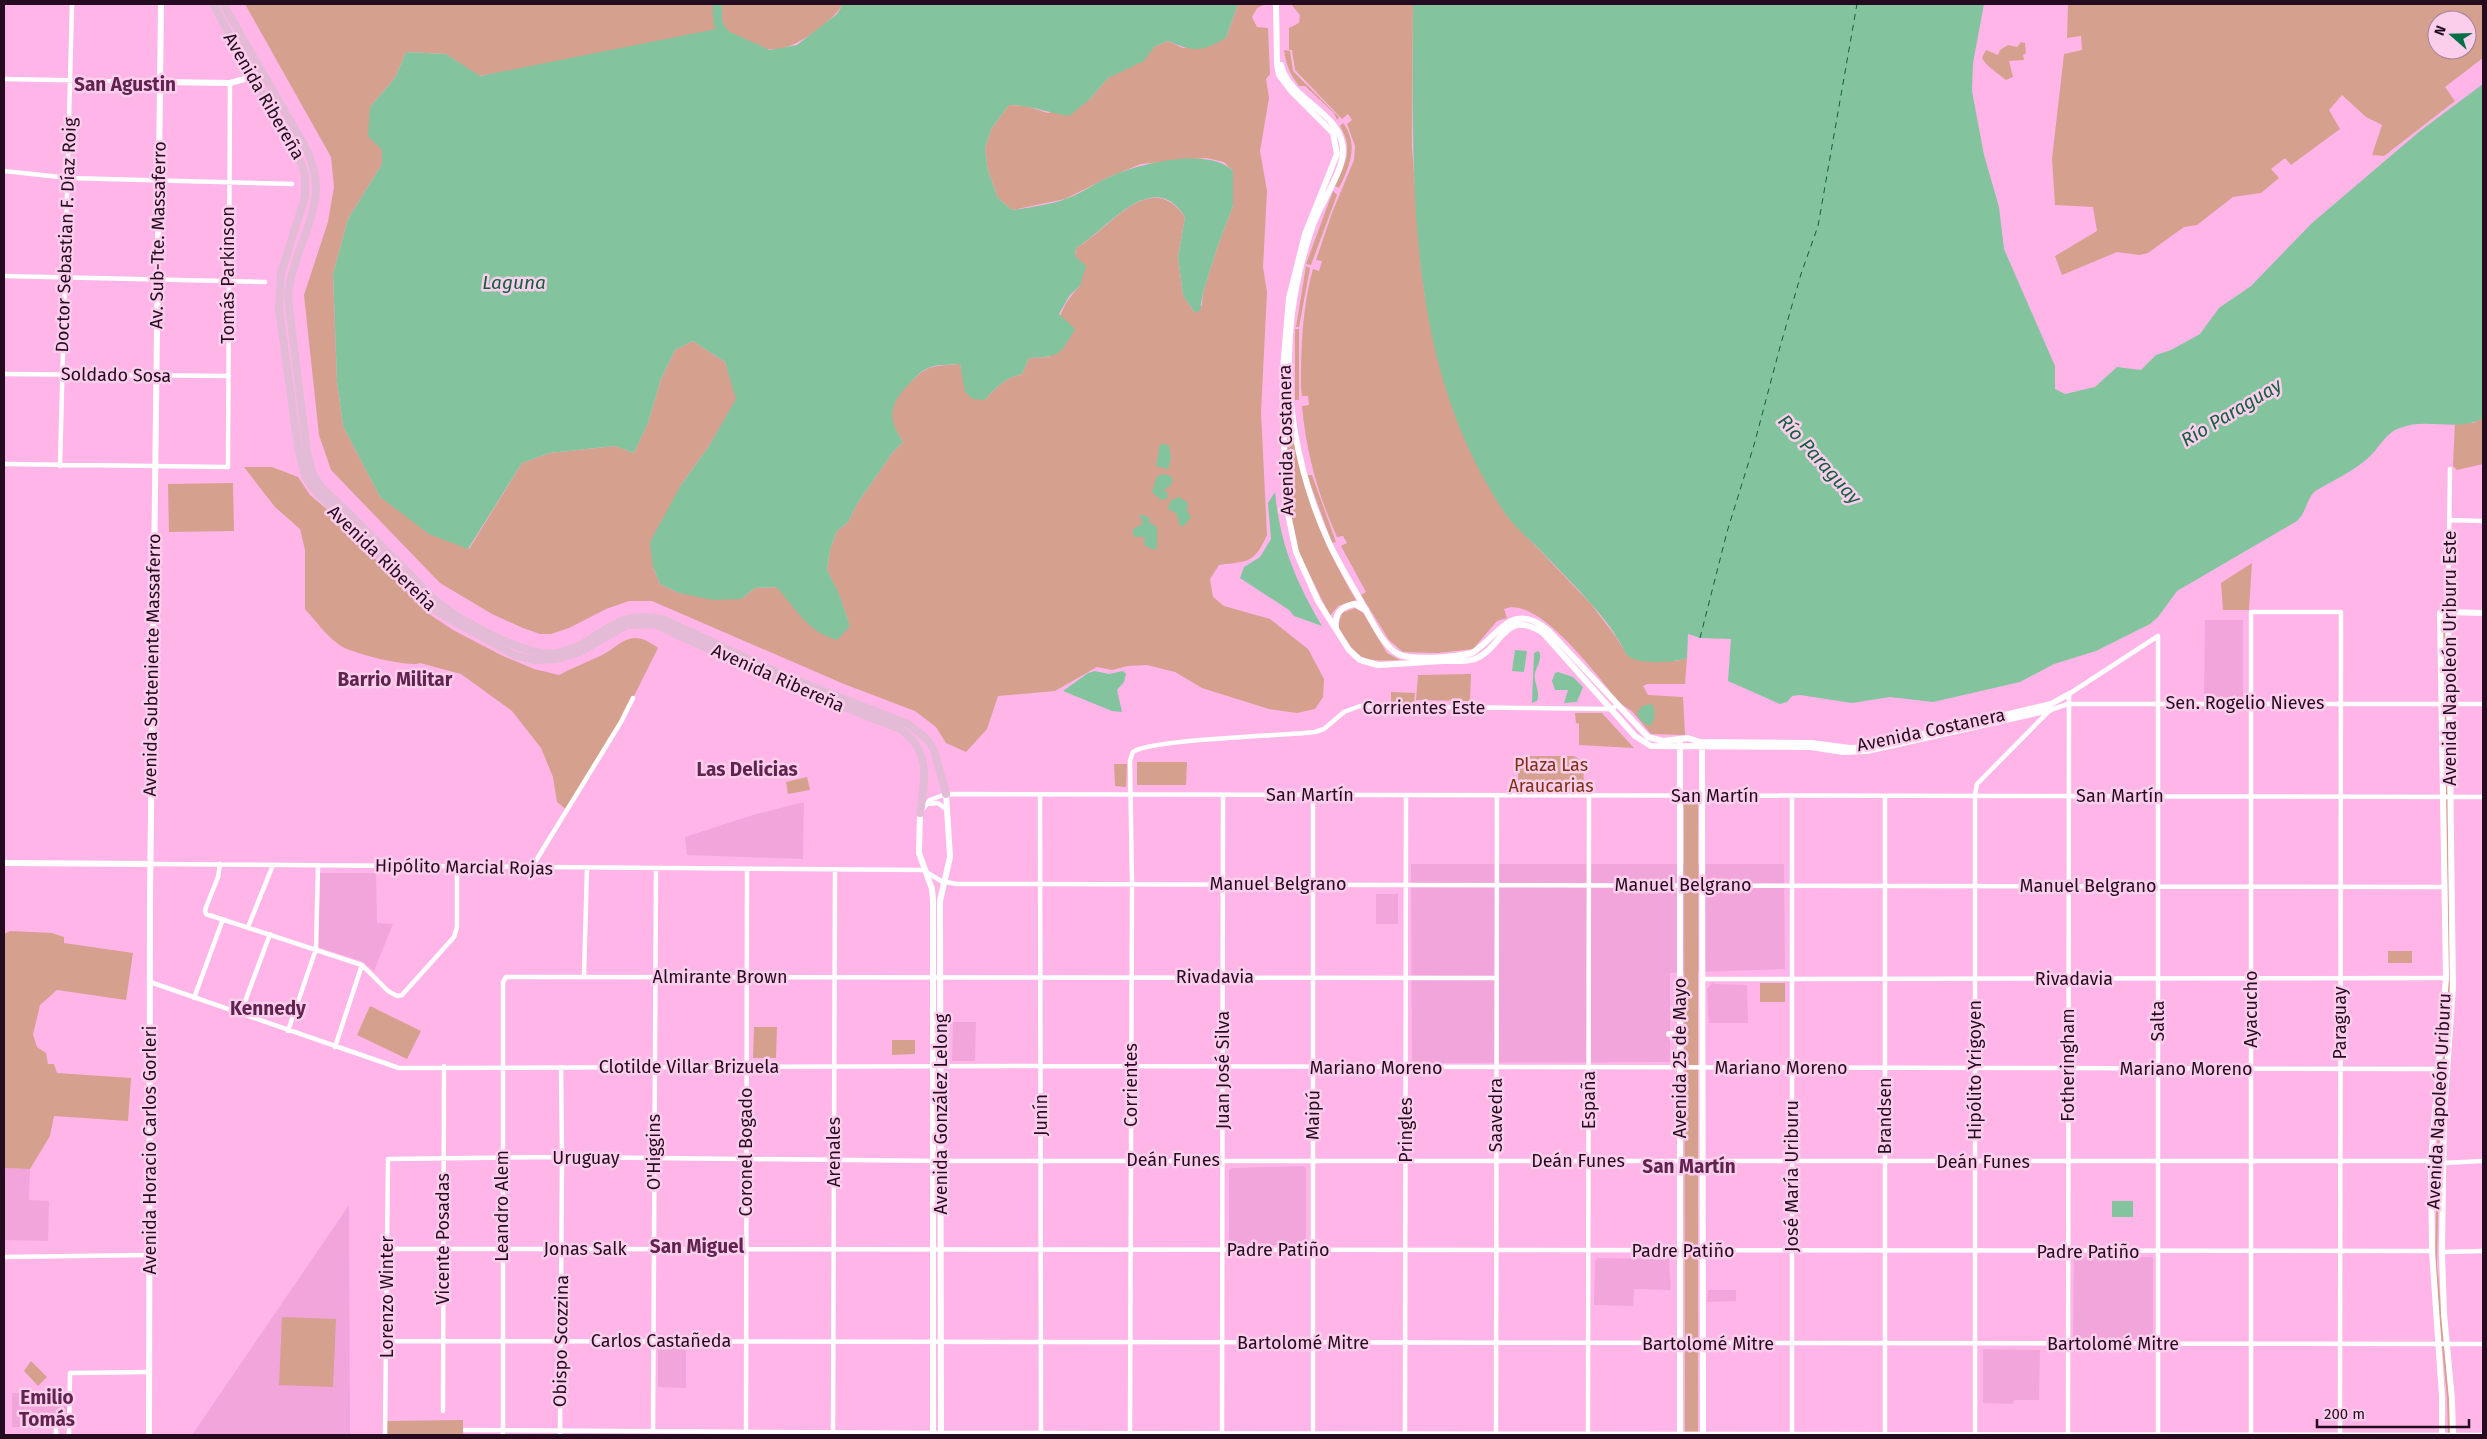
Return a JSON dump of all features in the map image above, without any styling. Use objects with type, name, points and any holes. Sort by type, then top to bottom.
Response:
[{"type":"main road","name":"Av. Sub-Tte. Massaferro","points":[[154,467],[160,180],[161,4]]},
{"type":"main road","name":"Avenida Ribereña","points":[[212,4],[297,152],[305,174],[306,197],[281,273],[279,308],[298,448],[305,476],[314,490],[434,610],[514,655],[535,660],[557,660],[580,652],[627,625],[654,624],[783,683],[900,729],[913,740],[922,757],[925,775],[920,813]]},
{"type":"main road","name":"Avenida Ribereña","points":[[223,4],[307,150],[316,179],[315,199],[291,276],[288,298],[307,452],[312,472],[322,487],[439,603],[499,638],[527,651],[546,654],[557,653],[575,647],[621,620],[644,616],[665,620],[783,675],[908,724],[927,739],[934,750],[946,794]]},
{"type":"main road","name":"Avenida Costanera","points":[[1276,4],[1277,64],[1279,75],[1292,92],[1329,128],[1336,139],[1337,154],[1298,258],[1286,320],[1283,474],[1289,525],[1296,552],[1309,586],[1354,656],[1365,662],[1378,665],[1475,659],[1487,651],[1504,632],[1511,628],[1529,626],[1543,633],[1614,707],[1648,737],[1680,744],[1811,743],[1850,748],[1868,747],[2051,704],[2069,694]]},
{"type":"main road","name":"Avenida Costanera","points":[[1280,4],[1282,68],[1290,83],[1333,124],[1343,146],[1342,160],[1319,204],[1296,285],[1289,355],[1293,414],[1300,459],[1318,514],[1337,560],[1390,648],[1401,656],[1412,658],[1472,654],[1498,629],[1512,621],[1525,619],[1539,623],[1549,631],[1614,707]]},
{"type":"main road","points":[[161,82],[230,82],[253,78],[263,74]]},
{"type":"main road","name":"Avenida Subteniente Massaferro","points":[[151,864],[154,467]]},
{"type":"main road","points":[[1337,631],[1336,616],[1343,608],[1355,604],[1366,611]]},
{"type":"main road","points":[[2448,612],[2483,613]]},
{"type":"main road","name":"Avenida Napoleón Uriburu Este","points":[[2447,796],[2448,612]]},
{"type":"main road","name":"Avenida Napoleón Uriburu Este","points":[[2440,613],[2440,704],[2447,796]]},
{"type":"main road","name":"Avenida Costanera","points":[[1701,744],[1811,747],[1843,752],[1868,751],[2050,710]]},
{"type":"main road","name":"Avenida 25 de Mayo","points":[[1680,744],[1680,1434]]},
{"type":"main road","name":"Avenida 25 de Mayo","points":[[1701,744],[1703,1434]]},
{"type":"main road","name":"Avenida González Lelong","points":[[933,1434],[934,1250],[937,1160],[937,1067],[934,977],[937,907],[946,882],[950,857],[946,794]]},
{"type":"main road","name":"Avenida Napoleón Uriburu","points":[[2442,1435],[2442,1396],[2432,1251],[2431,1162],[2446,978],[2447,796]]},
{"type":"main road","name":"Avenida Napoleón Uriburu","points":[[2447,796],[2453,987],[2443,1163],[2442,1252],[2444,1314],[2452,1399],[2452,1435]]},
{"type":"main road","name":"Avenida González Lelong","points":[[920,813],[919,853],[923,870],[932,888],[937,907],[941,977],[937,1067]]},
{"type":"main road","name":"Hipólito Marcial Rojas","points":[[4,863],[151,864]]},
{"type":"main road","name":"Avenida Horacio Carlos Gorleri","points":[[149,1435],[151,864]]},
{"type":"main road","points":[[1670,1034],[1680,1034]]},
{"type":"main road","name":"Avenida González Lelong","points":[[937,1160],[942,1250],[941,1434]]},
{"type":"street","name":"Doctor Sebastian F. Díaz Roig","points":[[60,466],[69,178],[72,4]]},
{"type":"street","points":[[4,79],[161,82]]},
{"type":"street","name":"Tomás Parkinson","points":[[154,467],[228,467],[230,82]]},
{"type":"street","points":[[4,171],[69,178],[292,184]]},
{"type":"street","points":[[4,276],[265,282]]},
{"type":"street","name":"Soldado Sosa","points":[[4,374],[228,376]]},
{"type":"street","points":[[4,464],[154,467]]},
{"type":"street","name":"Avenida Napoleón Uriburu Este","points":[[2448,612],[2450,469]]},
{"type":"street","points":[[2450,520],[2483,520]]},
{"type":"street","name":"Ayacucho","points":[[2250,1435],[2252,1252],[2250,1162],[2251,612],[2341,612]]},
{"type":"street","name":"Paraguay","points":[[2340,1435],[2341,612]]},
{"type":"street","points":[[2440,613],[2448,612]]},
{"type":"street","name":"Salta","points":[[2069,694],[2158,636],[2158,1435]]},
{"type":"street","name":"Fotheringham","points":[[2068,1435],[2069,694]]},
{"type":"street","points":[[532,867],[621,722],[633,698]]},
{"type":"street","name":"Sen. Rogelio Nieves","points":[[2050,710],[2068,704],[2483,704]]},
{"type":"street","name":"Corrientes Este","points":[[1130,795],[1130,760],[1137,749],[1315,732],[1324,729],[1344,712],[1360,706],[1614,707]]},
{"type":"street","points":[[1975,795],[1977,784],[1982,778],[2050,710]]},
{"type":"street","points":[[920,813],[925,805],[935,797],[946,794]]},
{"type":"street","name":"San Martín","points":[[946,794],[2483,797]]},
{"type":"street","name":"Junín","points":[[1040,795],[1041,1434]]},
{"type":"street","name":"Corrientes","points":[[1130,795],[1132,884],[1130,1434]]},
{"type":"street","name":"Juan José Silva","points":[[1222,1434],[1223,795]]},
{"type":"street","name":"Maipú","points":[[1313,795],[1313,1434]]},
{"type":"street","name":"Pringles","points":[[1405,1434],[1407,1250],[1406,795]]},
{"type":"street","name":"Saavedra","points":[[1496,795],[1496,1434]]},
{"type":"street","name":"Hipólito Yrigoyen","points":[[1975,795],[1976,1434]]},
{"type":"street","name":"España","points":[[1588,1434],[1589,796]]},
{"type":"street","name":"José María Uriburu","points":[[1792,796],[1792,1434]]},
{"type":"street","name":"Brandsen","points":[[1885,1435],[1886,796]]},
{"type":"street","points":[[925,805],[938,803],[948,810]]},
{"type":"street","name":"Hipólito Marcial Rojas","points":[[151,864],[923,870]]},
{"type":"street","points":[[220,864],[218,877],[204,912],[362,965],[388,991],[397,996],[402,995],[454,937],[457,927],[457,867]]},
{"type":"street","points":[[248,927],[273,865]]},
{"type":"street","points":[[288,1032],[316,949],[318,865]]},
{"type":"street","points":[[584,976],[587,868]]},
{"type":"street","name":"O'Higgins","points":[[653,1433],[656,868]]},
{"type":"street","name":"Coronel Bogado","points":[[746,1434],[747,869]]},
{"type":"street","name":"Arenales","points":[[833,1434],[835,869]]},
{"type":"street","name":"Manuel Belgrano","points":[[923,870],[946,882],[1041,884],[1792,884],[2445,887]]},
{"type":"street","points":[[194,998],[222,919]]},
{"type":"street","points":[[240,1015],[270,934]]},
{"type":"street","points":[[335,1047],[362,965]]},
{"type":"street","name":"Almirante Brown","points":[[506,977],[934,977]]},
{"type":"street","name":"Leandro Alem","points":[[502,1433],[502,1066],[503,982],[506,977]]},
{"type":"street","name":"Rivadavia","points":[[934,977],[1496,978]]},
{"type":"street","name":"Rivadavia","points":[[1702,979],[2340,980],[2446,978]]},
{"type":"street","name":"Clotilde Villar Brizuela","points":[[150,982],[288,1032],[399,1068],[444,1066],[937,1067]]},
{"type":"street","name":"Vicente Posadas","points":[[443,1411],[444,1066]]},
{"type":"street","name":"Obispo Scozzina","points":[[560,1433],[562,1340],[561,1067]]},
{"type":"street","name":"Mariano Moreno","points":[[937,1067],[2448,1069]]},
{"type":"street","name":"Uruguay","points":[[388,1159],[562,1157],[937,1160]]},
{"type":"street","name":"Lorenzo Winter","points":[[385,1435],[388,1159]]},
{"type":"street","name":"Deán Funes","points":[[937,1160],[2431,1162]]},
{"type":"street","points":[[2443,1163],[2483,1161]]},
{"type":"street","name":"Jonas Salk","points":[[387,1249],[934,1250]]},
{"type":"street","name":"Padre Patiño","points":[[934,1250],[2432,1251]]},
{"type":"street","points":[[2442,1252],[2483,1251]]},
{"type":"street","points":[[4,1257],[150,1255]]},
{"type":"street","name":"Carlos Castañeda","points":[[387,1341],[934,1342]]},
{"type":"street","name":"Bartolomé Mitre","points":[[934,1342],[2483,1344]]},
{"type":"street","points":[[69,1435],[70,1373],[150,1372]]},
{"type":"street","points":[[465,1430],[502,1433],[746,1434],[2483,1435]]},
{"type":"shaded area","points":[[2205,620],[2243,620],[2243,698],[2204,697]]},
{"type":"shaded area","points":[[804,802],[803,859],[687,855],[685,837],[753,815]]},
{"type":"shaded area","points":[[1411,864],[1784,864],[1785,969],[1670,973],[1670,1062],[1412,1063]]},
{"type":"shaded area","points":[[319,873],[376,873],[377,923],[393,924],[374,971],[361,961],[318,947]]},
{"type":"shaded area","points":[[1376,894],[1398,894],[1398,924],[1376,924]]},
{"type":"shaded area","points":[[1713,982],[1715,984],[1747,985],[1748,1023],[1709,1023],[1707,989]]},
{"type":"shaded area","points":[[953,1022],[976,1022],[975,1061],[952,1061]]},
{"type":"shaded area","points":[[1303,1166],[1306,1169],[1306,1241],[1302,1245],[1233,1245],[1229,1241],[1229,1170],[1232,1168]]},
{"type":"shaded area","points":[[4,1168],[30,1169],[29,1200],[49,1201],[48,1241],[4,1240]]},
{"type":"shaded area","points":[[349,1205],[350,1435],[192,1435]]},
{"type":"shaded area","points":[[2074,1257],[2153,1257],[2153,1339],[2073,1340]]},
{"type":"shaded area","points":[[1598,1258],[1669,1259],[1671,1290],[1634,1289],[1633,1306],[1594,1305],[1595,1261]]},
{"type":"shaded area","points":[[1708,1290],[1736,1290],[1736,1301],[1707,1302]]},
{"type":"shaded area","points":[[658,1345],[686,1346],[686,1388],[658,1387]]},
{"type":"shaded area","points":[[1983,1349],[2040,1350],[2039,1400],[2014,1400],[2013,1404],[1983,1403]]},
{"type":"shaded area","points":[[66,1392],[68,1427],[12,1427],[12,1393]]},
{"type":"green space","points":[[245,4],[843,4],[830,19],[810,35],[788,47],[777,49],[765,48],[746,41],[544,65],[479,76],[446,54],[406,52],[395,78],[370,107],[382,150],[382,164],[348,219],[333,274],[337,381],[343,426],[380,497],[469,549],[522,463],[550,453],[615,446],[634,453],[648,423],[661,379],[675,350],[693,341],[725,362],[737,399],[709,446],[681,485],[671,508],[653,567],[660,584],[679,593],[741,599],[755,588],[777,587],[790,601],[850,626],[839,595],[827,570],[830,550],[837,531],[848,522],[857,504],[893,452],[903,442],[893,423],[891,410],[896,399],[907,386],[924,370],[960,364],[963,377],[985,400],[1001,384],[1016,375],[1022,374],[1029,358],[1049,357],[1059,319],[1067,302],[1080,286],[1075,256],[1076,248],[1130,207],[1144,200],[1158,198],[1172,203],[1185,217],[1178,257],[1183,295],[1194,312],[1202,305],[1203,293],[1217,248],[1233,206],[1233,171],[1224,162],[1206,158],[1141,164],[1109,177],[1065,199],[1012,210],[998,198],[988,171],[985,149],[991,129],[1009,105],[1026,106],[1048,113],[1089,100],[1108,78],[1154,47],[1168,41],[1183,48],[1226,38],[1238,4],[1266,4],[1257,8],[1252,17],[1257,27],[1268,28],[1270,74],[1266,79],[1269,98],[1260,151],[1267,191],[1263,267],[1267,292],[1261,412],[1267,535],[1254,556],[1244,561],[1219,565],[1210,579],[1213,597],[1224,606],[1270,619],[1308,649],[1324,679],[1323,697],[1315,709],[1297,713],[1269,709],[1202,688],[1175,672],[1147,665],[1128,666],[1112,670],[1097,667],[1055,691],[998,696],[987,729],[966,752],[946,743],[936,727],[915,711],[844,684],[652,601],[629,601],[606,609],[569,628],[551,634],[540,634],[492,614],[440,583],[331,470],[319,435],[304,295],[328,222],[334,187],[331,157]]},
{"type":"green space","points":[[1291,4],[1413,4],[1412,146],[1420,258],[1425,297],[1456,417],[1471,451],[1507,516],[1591,604],[1627,655],[1676,661],[1687,658],[1685,684],[1647,684],[1643,686],[1648,695],[1683,697],[1685,735],[1651,734],[1632,711],[1621,704],[1568,642],[1551,626],[1534,614],[1518,608],[1504,609],[1507,618],[1497,621],[1473,649],[1438,653],[1403,652],[1389,640],[1361,595],[1366,592],[1341,546],[1347,543],[1343,536],[1337,537],[1314,473],[1306,440],[1302,406],[1309,405],[1308,396],[1302,396],[1301,388],[1306,298],[1313,269],[1319,271],[1322,261],[1316,260],[1332,213],[1354,160],[1355,146],[1347,124],[1352,120],[1348,114],[1342,119],[1295,70],[1292,50],[1289,50],[1289,28],[1299,23],[1300,15]]},
{"type":"green space","points":[[2068,4],[2483,4],[2483,58],[2445,87],[2455,101],[2384,156],[2372,155],[2382,125],[2366,117],[2342,95],[2329,110],[2340,129],[2291,165],[2285,158],[2271,169],[2279,178],[2261,193],[2233,197],[2197,225],[2184,227],[2148,253],[2140,255],[2117,252],[2062,275],[2055,256],[2097,231],[2093,207],[2055,205],[2052,159],[2064,54],[2082,50],[2081,36],[2067,38]]},
{"type":"green space","points":[[2021,42],[2025,43],[2026,53],[2023,55],[2024,60],[2009,61],[2013,77],[2006,80],[1982,58],[1986,50],[1998,55],[2000,50],[2008,45],[2017,47]]},
{"type":"green space","points":[[1284,50],[1290,51],[1293,71],[1339,117],[1337,120],[1334,113],[1305,86],[1299,86],[1289,69]]},
{"type":"green space","points":[[1343,123],[1351,139],[1352,147],[1347,172],[1339,188],[1335,186],[1345,163],[1347,149],[1347,142],[1340,126]]},
{"type":"green space","points":[[1333,191],[1337,195],[1311,265],[1306,264]]},
{"type":"green space","points":[[1306,266],[1310,268],[1299,327],[1296,327]]},
{"type":"green space","points":[[1295,329],[1299,329],[1299,400],[1295,400]]},
{"type":"green space","points":[[1288,401],[1297,455],[1311,505],[1330,552],[1356,600],[1338,606],[1330,616],[1299,553],[1289,516],[1285,466]]},
{"type":"green space","points":[[2483,418],[2483,464],[2457,470],[2453,466],[2455,420],[2473,423]]},
{"type":"green space","points":[[244,467],[272,467],[298,477],[310,495],[330,512],[354,540],[393,575],[426,612],[453,630],[503,656],[534,669],[559,675],[606,653],[632,638],[648,641],[658,648],[621,722],[567,810],[557,802],[553,777],[541,748],[512,711],[461,674],[420,663],[393,662],[356,652],[341,646],[326,634],[305,609],[305,550],[300,529],[275,507]]},
{"type":"green space","points":[[1307,475],[1312,475],[1336,542],[1332,543]]},
{"type":"green space","points":[[233,483],[234,531],[169,532],[168,484]]},
{"type":"green space","points":[[2252,563],[2249,610],[2223,610],[2221,583]]},
{"type":"green space","points":[[1355,608],[1363,613],[1387,653],[1400,660],[1369,659],[1356,652],[1338,626],[1342,613]]},
{"type":"green space","points":[[2443,632],[2446,632],[2450,1024],[2440,1115],[2437,1265],[2450,1398],[2450,1435],[2448,1435],[2447,1398],[2435,1271],[2438,1102],[2447,1024],[2448,918]]},
{"type":"green space","points":[[1471,674],[1470,701],[1416,700],[1418,675]]},
{"type":"green space","points":[[1391,692],[1415,693],[1414,704],[1391,703]]},
{"type":"green space","points":[[1575,713],[1602,713],[1634,748],[1579,745],[1579,724],[1576,723]]},
{"type":"green space","name":"Plaza Las Araucarias","points":[[1523,756],[1574,756],[1584,763],[1583,796],[1518,795],[1518,764]]},
{"type":"green space","points":[[1137,762],[1187,762],[1186,785],[1137,785]]},
{"type":"green space","points":[[1114,764],[1127,764],[1126,787],[1115,786]]},
{"type":"green space","points":[[807,777],[810,790],[788,794],[786,782]]},
{"type":"green space","points":[[1684,796],[1698,797],[1698,1435],[1685,1435]]},
{"type":"green space","points":[[10,931],[52,933],[64,937],[64,943],[133,953],[126,1000],[57,990],[40,1005],[33,1035],[37,1047],[46,1053],[48,1064],[54,1064],[57,1073],[131,1078],[128,1121],[54,1116],[50,1136],[30,1169],[4,1168],[4,934]]},
{"type":"green space","points":[[2388,951],[2412,951],[2412,963],[2388,963]]},
{"type":"green space","points":[[1760,983],[1785,983],[1785,1002],[1760,1002]]},
{"type":"green space","points":[[370,1006],[421,1031],[407,1059],[357,1035]]},
{"type":"green space","points":[[754,1027],[777,1027],[776,1058],[753,1058]]},
{"type":"green space","points":[[892,1040],[915,1040],[915,1054],[892,1055]]},
{"type":"green space","points":[[282,1317],[336,1319],[333,1387],[279,1385]]},
{"type":"green space","points":[[31,1361],[47,1377],[38,1386],[24,1371]]},
{"type":"green space","points":[[463,1420],[463,1435],[386,1435],[386,1421]]},
{"type":"water","name":"Laguna","points":[[843,4],[1238,4],[1226,38],[1210,46],[1198,49],[1191,49],[1168,41],[1154,47],[1144,61],[1108,78],[1089,100],[1069,116],[1024,106],[1009,105],[991,129],[985,149],[988,171],[998,198],[1012,210],[1040,206],[1061,200],[1121,172],[1154,163],[1191,158],[1222,164],[1233,171],[1233,206],[1217,248],[1203,293],[1200,311],[1194,312],[1183,295],[1178,257],[1185,217],[1172,203],[1159,197],[1145,199],[1130,206],[1076,248],[1075,256],[1086,266],[1080,286],[1070,295],[1059,314],[1075,329],[1058,353],[1047,357],[1029,358],[1022,374],[1016,375],[1001,384],[985,400],[973,399],[965,392],[960,364],[939,365],[919,373],[901,393],[893,407],[892,413],[895,427],[903,442],[893,452],[857,504],[848,522],[837,531],[830,550],[827,570],[839,594],[850,626],[837,640],[817,631],[803,619],[776,587],[755,588],[741,599],[713,600],[679,593],[660,584],[653,567],[650,542],[681,485],[709,446],[736,399],[725,362],[693,341],[675,350],[661,379],[648,423],[634,453],[615,446],[550,453],[522,463],[468,549],[429,534],[380,497],[343,426],[337,381],[333,274],[348,219],[382,164],[382,150],[368,136],[370,107],[395,78],[406,52],[446,54],[480,76],[721,28],[770,50],[797,45],[837,14]]},
{"type":"water","name":"Río Paraguay","points":[[1413,4],[1984,4],[1973,63],[1972,91],[1984,155],[1999,207],[2004,249],[2055,366],[2055,389],[2065,394],[2095,387],[2117,367],[2141,370],[2156,355],[2171,350],[2200,334],[2219,308],[2251,286],[2312,223],[2420,131],[2483,84],[2483,418],[2463,424],[2421,424],[2395,430],[2361,464],[2314,492],[2297,521],[2177,591],[2158,617],[2150,624],[2096,651],[2054,664],[2020,682],[1933,702],[1890,697],[1852,703],[1800,695],[1792,696],[1787,702],[1780,704],[1728,681],[1731,639],[1700,638],[1688,634],[1687,658],[1674,661],[1646,662],[1631,658],[1594,608],[1507,516],[1473,458],[1448,397],[1432,334],[1421,269],[1415,203]]},
{"type":"water","points":[[1160,444],[1169,445],[1171,458],[1168,469],[1156,466]]},
{"type":"water","points":[[1165,474],[1172,477],[1172,482],[1169,487],[1163,490],[1167,492],[1168,498],[1161,500],[1152,492],[1157,476]]},
{"type":"water","points":[[1275,492],[1285,546],[1304,594],[1322,626],[1294,616],[1289,610],[1240,578],[1244,567],[1260,557],[1271,539],[1268,503]]},
{"type":"water","points":[[1179,497],[1188,503],[1187,511],[1191,517],[1184,526],[1180,526],[1176,513],[1168,509],[1171,500]]},
{"type":"water","points":[[1139,514],[1150,518],[1149,522],[1157,527],[1157,548],[1154,550],[1144,545],[1145,537],[1135,537],[1132,532],[1134,528],[1143,524]]},
{"type":"water","points":[[1515,650],[1527,651],[1524,672],[1512,671]]},
{"type":"water","points":[[1538,651],[1540,659],[1535,676],[1538,697],[1537,701],[1532,703],[1534,653]]},
{"type":"water","points":[[1095,671],[1109,674],[1123,671],[1126,674],[1124,682],[1117,690],[1122,712],[1112,711],[1063,691],[1088,673]]},
{"type":"water","points":[[1558,672],[1573,677],[1583,687],[1577,702],[1564,703],[1568,690],[1555,690],[1552,681],[1555,673]]},
{"type":"water","points":[[1652,704],[1655,716],[1649,726],[1641,721],[1637,713],[1642,706]]},
{"type":"water","points":[[2112,1201],[2133,1201],[2133,1217],[2112,1217]]},
{"type":"waterway","points":[[717,4],[718,24],[728,38]]},
{"type":"ferry route","points":[[1700,638],[1727,532],[1754,445],[1801,274],[1818,226],[1857,4]]},
{"type":"district","name":"San Agustin","points":[[125,84]]},
{"type":"district","name":"Barrio Militar","points":[[395,679]]},
{"type":"district","name":"Las Delicias","points":[[747,769]]},
{"type":"district","name":"Kennedy","points":[[268,1008]]},
{"type":"district","name":"San Martín","points":[[1689,1166]]},
{"type":"district","name":"San Miguel","points":[[697,1246]]},
{"type":"district","name":"Emilio Tomás","points":[[47,1408]]}]
